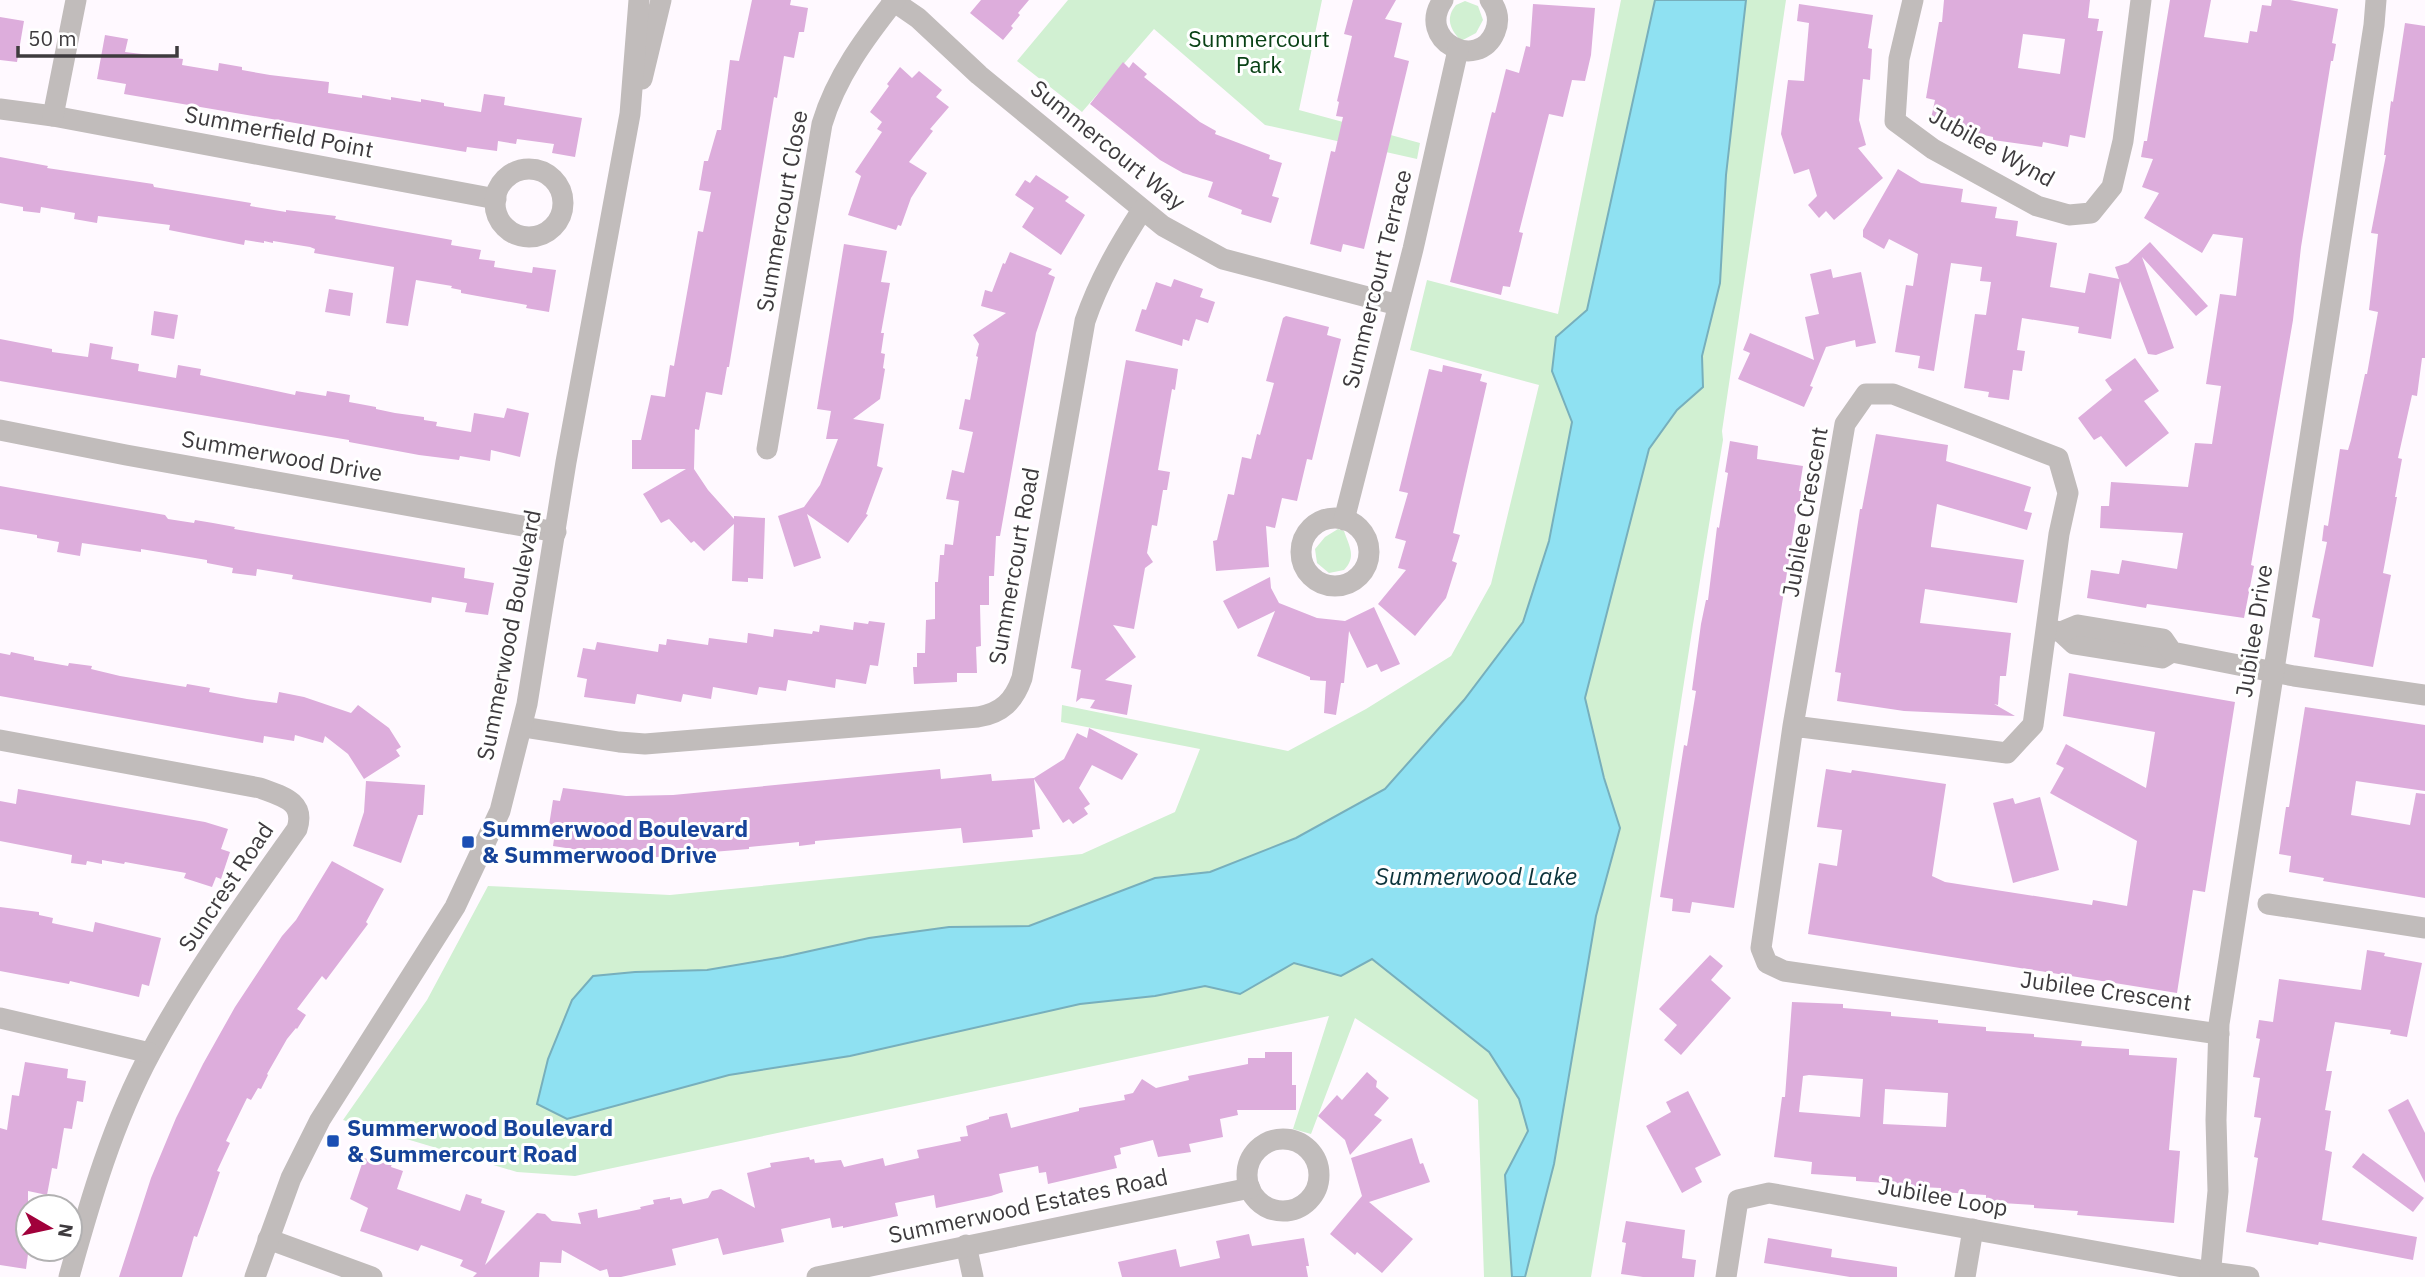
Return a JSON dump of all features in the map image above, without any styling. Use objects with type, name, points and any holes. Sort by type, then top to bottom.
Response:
[{"type":"street","points":[[53,116],[76,0]]},
{"type":"street","name":"Summerwood Boulevard","points":[[255,1277],[291,1178],[320,1120],[456,907],[500,811],[523,727],[566,462],[629,114],[639,0]]},
{"type":"street","name":"Summerwood Boulevard","points":[[629,114],[643,78],[661,0]]},
{"type":"street","points":[[1443,0],[1437,11],[1437,31],[1442,39],[1458,50],[1469,51],[1479,48],[1494,33],[1498,23],[1497,12],[1490,0]]},
{"type":"street","name":"Jubilee Wynd","points":[[1913,0],[1899,59],[1895,121],[1933,149],[1995,184],[2038,206],[2069,215],[2091,213],[2112,187],[2123,141],[2141,0]]},
{"type":"street","name":"Jubilee Drive","points":[[2210,1275],[2218,1191],[2216,1120],[2219,1034],[2376,0]]},
{"type":"street","name":"Summercourt Way","points":[[894,1],[918,19],[979,75],[1163,226],[1223,259],[1398,305]]},
{"type":"street","name":"Summercourt Close","points":[[767,449],[822,124],[828,103],[853,57],[894,1]]},
{"type":"street","name":"Summercourt Terrace","points":[[1344,520],[1458,50]]},
{"type":"street","name":"Summerfield Point","points":[[0,109],[53,116],[496,199]]},
{"type":"street","name":"Summercourt Road","points":[[523,727],[619,742],[676,743],[754,734],[978,717],[998,711],[1008,704],[1017,692],[1022,678],[1085,321],[1093,296],[1116,250],[1142,210]]},
{"type":"street","name":"Jubilee Crescent","points":[[1793,726],[2007,753],[2033,725],[2053,630],[2059,534],[2068,493],[2057,458],[1894,394],[1866,394],[1846,424],[1793,726],[1761,948],[1767,963],[1784,971],[2219,1034]]},
{"type":"street","name":"Summerwood Drive","points":[[0,430],[555,532]]},
{"type":"street","points":[[2053,630],[2078,625],[2163,639],[2172,652],[2274,672],[2425,695]]},
{"type":"street","name":"Suncrest Road","points":[[0,740],[260,788],[290,800],[296,807],[300,820],[298,829],[206,962],[150,1052],[102,1168],[69,1277]]},
{"type":"street","points":[[2268,904],[2425,928]]},
{"type":"street","points":[[0,1018],[150,1052]]},
{"type":"street","name":"Summerwood Estates Road","points":[[817,1277],[1250,1188]]},
{"type":"street","name":"Jubilee Loop","points":[[1726,1277],[1738,1200],[1769,1193],[2210,1275],[2249,1277]]},
{"type":"street","points":[[1965,1277],[1973,1229]]},
{"type":"street","points":[[268,1239],[372,1277]]},
{"type":"street","points":[[966,1245],[973,1277]]},
{"type":"green space","name":"Summercourt Park","points":[[1068,0],[1322,0],[1299,110],[1420,143],[1417,159],[1265,125],[1154,29],[1082,112],[1017,61]]},
{"type":"green space","points":[[1621,0],[1786,0],[1722,431],[1723,440],[1591,1277],[1484,1277],[1478,1100],[1355,1018],[1311,1134],[1293,1129],[1329,1016],[575,1176],[517,1172],[343,1120],[427,1000],[488,886],[670,895],[1082,854],[1175,812],[1200,749],[1061,722],[1062,705],[1288,751],[1366,709],[1451,656],[1491,584],[1539,385],[1410,350],[1427,280],[1558,314]]},
{"type":"green space","points":[[1465,1],[1478,6],[1483,20],[1476,33],[1461,41],[1452,28],[1450,19],[1456,5]]},
{"type":"green space","points":[[1338,529],[1344,531],[1351,551],[1350,561],[1344,570],[1329,573],[1317,563],[1315,549],[1325,537]]},
{"type":"water","name":"Summerwood Lake","points":[[1655,0],[1746,0],[1726,175],[1720,283],[1702,356],[1703,387],[1677,410],[1649,449],[1585,698],[1604,778],[1620,828],[1596,916],[1554,1164],[1525,1277],[1512,1277],[1505,1175],[1528,1131],[1519,1099],[1489,1052],[1372,959],[1341,976],[1294,963],[1240,994],[1205,986],[1155,996],[1080,1004],[850,1056],[729,1075],[567,1119],[537,1104],[548,1059],[572,1000],[593,976],[707,970],[869,938],[949,927],[1029,926],[1155,878],[1210,872],[1296,838],[1385,789],[1464,700],[1523,622],[1549,541],[1572,422],[1552,371],[1556,337],[1587,310]]},
{"type":"building","points":[[752,0],[791,0],[790,5],[808,8],[804,32],[799,32],[794,58],[784,56],[777,98],[774,97],[722,395],[706,392],[699,430],[695,429],[694,469],[708,490],[734,519],[734,516],[765,518],[763,579],[748,578],[748,582],[732,581],[734,524],[704,551],[694,541],[691,543],[669,519],[661,523],[643,494],[686,469],[632,469],[632,440],[641,440],[651,395],[665,397],[670,365],[674,366],[698,231],[703,232],[711,192],[699,190],[704,161],[708,161],[717,130],[721,130],[730,60],[739,61]]},
{"type":"building","points":[[981,0],[1029,0],[1018,13],[1020,15],[1011,26],[1013,28],[1003,40],[970,13]]},
{"type":"building","points":[[1353,0],[1396,0],[1385,19],[1402,23],[1394,57],[1409,61],[1364,249],[1343,244],[1341,252],[1310,244],[1331,151],[1335,152],[1343,117],[1336,116],[1337,101],[1352,36],[1344,34]]},
{"type":"building","points":[[1944,0],[2090,0],[2088,18],[2099,19],[2097,31],[2103,31],[2085,138],[2070,135],[2068,147],[2043,142],[2042,147],[1993,140],[1993,137],[1930,123],[1935,100],[1926,98],[1939,22],[1942,22]],"holes":[[[2023,34],[2065,39],[2060,74],[2018,68]]]},
{"type":"building","points":[[2170,0],[2211,0],[2204,37],[2248,43],[2250,31],[2257,32],[2262,5],[2271,6],[2272,0],[2290,0],[2338,9],[2332,43],[2336,44],[2301,247],[2293,320],[2244,618],[2147,604],[2146,608],[2087,598],[2091,570],[2119,574],[2122,560],[2177,569],[2183,533],[2100,528],[2101,506],[2109,506],[2111,482],[2188,487],[2195,443],[2212,444],[2221,386],[2206,384],[2220,294],[2236,296],[2243,238],[2213,234],[2202,253],[2144,218],[2159,193],[2142,187],[2153,159],[2141,157],[2144,141],[2147,141]]},
{"type":"building","points":[[1533,4],[1595,8],[1591,55],[1585,81],[1572,80],[1563,117],[1549,114],[1519,232],[1523,233],[1510,287],[1503,286],[1501,295],[1450,282],[1492,112],[1495,113],[1506,69],[1519,73],[1526,46],[1530,47]]},
{"type":"building","points":[[1799,4],[1873,15],[1868,48],[1872,49],[1870,80],[1863,79],[1859,120],[1866,145],[1858,148],[1883,178],[1834,220],[1826,211],[1819,218],[1808,205],[1817,196],[1809,169],[1794,174],[1781,134],[1788,80],[1804,81],[1809,23],[1797,21]]},
{"type":"building","points":[[0,17],[24,21],[17,62],[0,60]]},
{"type":"building","points":[[2405,23],[2425,26],[2425,358],[2422,358],[2417,396],[2412,395],[2398,458],[2402,459],[2383,573],[2391,575],[2373,667],[2314,657],[2320,619],[2312,617],[2327,542],[2322,541],[2324,525],[2328,526],[2340,449],[2348,450],[2351,440],[2378,312],[2369,310],[2378,234],[2371,233],[2386,155],[2391,101],[2393,102]]},
{"type":"building","points":[[105,35],[128,39],[125,52],[183,59],[182,65],[218,71],[219,63],[270,75],[329,82],[328,93],[421,102],[421,99],[481,112],[484,94],[505,97],[504,105],[582,118],[575,157],[552,153],[554,144],[517,139],[516,144],[498,141],[497,151],[467,147],[466,152],[124,94],[126,84],[97,79]]},
{"type":"building","points":[[1123,62],[1129,68],[1133,62],[1147,74],[1144,77],[1200,122],[1216,131],[1215,134],[1270,155],[1269,159],[1282,163],[1272,196],[1279,198],[1271,223],[1241,214],[1242,210],[1208,197],[1213,182],[1183,173],[1160,160],[1090,104]]},
{"type":"building","points":[[900,67],[912,78],[919,71],[942,90],[936,97],[949,107],[930,129],[933,131],[909,162],[927,173],[911,198],[901,226],[898,225],[896,230],[848,215],[861,176],[855,172],[882,132],[877,129],[882,122],[870,112]]},
{"type":"building","points":[[0,157],[48,166],[47,168],[153,184],[154,187],[251,203],[250,206],[336,216],[335,219],[452,240],[451,245],[481,250],[479,259],[495,261],[494,267],[532,273],[533,267],[556,270],[549,312],[526,308],[527,305],[461,293],[461,290],[451,288],[452,286],[416,280],[408,326],[386,323],[394,267],[314,253],[315,249],[310,247],[273,241],[264,243],[245,240],[244,245],[169,230],[170,225],[98,216],[97,223],[74,219],[75,213],[41,207],[40,213],[23,211],[23,207],[0,203]]},
{"type":"building","points":[[1898,169],[1921,183],[1963,189],[1961,202],[1997,207],[1995,218],[2018,221],[2016,236],[2057,243],[2050,287],[2085,293],[2089,273],[2119,279],[2115,267],[2128,263],[2150,242],[2208,306],[2196,316],[2142,257],[2174,348],[2156,355],[2148,354],[2120,281],[2111,339],[2078,333],[2079,327],[2022,318],[2017,350],[2025,351],[2022,371],[2013,370],[2009,400],[1988,397],[1989,392],[1964,388],[1975,314],[1986,315],[1991,282],[1980,281],[1982,267],[1951,263],[1934,371],[1918,368],[1920,356],[1895,352],[1906,285],[1913,286],[1918,254],[1889,239],[1884,249],[1863,237],[1863,230]]},
{"type":"building","points":[[1036,175],[1069,197],[1065,201],[1085,215],[1061,255],[1022,227],[1034,208],[1015,195],[1025,180],[1030,183]]},
{"type":"building","points":[[844,244],[887,251],[881,282],[890,283],[881,333],[884,333],[881,353],[885,354],[885,369],[880,399],[853,419],[884,424],[877,466],[883,468],[866,514],[868,515],[848,543],[807,514],[821,558],[794,567],[778,516],[804,507],[820,485],[838,439],[826,439],[831,411],[817,409]]},
{"type":"building","points":[[1010,252],[1052,269],[1048,274],[1055,277],[1036,333],[1000,536],[996,536],[994,576],[989,576],[989,605],[980,605],[981,646],[976,647],[977,673],[957,673],[957,682],[914,684],[913,667],[917,667],[917,653],[925,653],[926,620],[935,619],[935,582],[938,582],[940,555],[944,555],[945,544],[953,545],[959,501],[946,499],[952,470],[964,473],[973,432],[959,429],[965,399],[970,400],[978,357],[979,344],[973,335],[1006,313],[981,306],[985,290],[992,292]]},
{"type":"building","points":[[1831,269],[1833,278],[1861,272],[1876,343],[1856,347],[1855,340],[1826,347],[1804,407],[1738,379],[1750,353],[1743,350],[1750,333],[1814,360],[1805,317],[1819,314],[1810,274]]},
{"type":"building","points":[[1174,279],[1203,289],[1200,297],[1215,302],[1208,323],[1196,319],[1189,341],[1183,339],[1182,346],[1135,331],[1142,309],[1146,310],[1156,282],[1171,287]]},
{"type":"building","points":[[329,289],[353,293],[350,316],[325,312]]},
{"type":"building","points":[[154,311],[178,315],[174,339],[151,335]]},
{"type":"building","points":[[1286,316],[1329,327],[1327,335],[1341,339],[1312,460],[1307,459],[1297,501],[1282,498],[1275,528],[1266,526],[1269,567],[1216,571],[1213,541],[1217,540],[1228,494],[1234,495],[1242,457],[1251,459],[1257,434],[1260,435],[1274,383],[1266,381],[1283,318]]},
{"type":"building","points":[[0,339],[52,349],[52,352],[88,357],[90,343],[113,347],[111,359],[139,364],[138,371],[176,378],[178,365],[201,369],[200,375],[295,395],[296,391],[326,396],[327,391],[350,395],[349,402],[424,417],[424,420],[437,422],[436,426],[471,432],[474,413],[504,418],[507,408],[529,413],[520,457],[491,450],[490,461],[460,456],[459,460],[419,455],[349,440],[0,381]]},
{"type":"building","points":[[2135,358],[2159,391],[2144,401],[2169,433],[2126,467],[2101,436],[2094,440],[2078,418],[2112,390],[2105,380]]},
{"type":"building","points":[[1126,360],[1178,369],[1158,470],[1170,472],[1167,490],[1163,490],[1157,526],[1152,525],[1147,553],[1153,562],[1145,568],[1134,629],[1113,625],[1136,657],[1105,680],[1132,685],[1127,715],[1090,708],[1095,700],[1081,698],[1076,702],[1081,670],[1071,668]]},
{"type":"building","points":[[1443,365],[1482,374],[1480,381],[1487,383],[1453,533],[1460,535],[1452,561],[1457,563],[1446,598],[1415,636],[1378,604],[1406,570],[1398,568],[1406,541],[1395,538],[1408,493],[1399,491],[1429,369],[1442,372]]},
{"type":"building","points":[[1876,434],[1948,445],[1946,461],[2031,487],[2024,511],[2032,513],[2027,530],[1937,504],[1931,545],[2024,560],[2017,603],[1925,589],[1920,623],[2011,633],[2006,676],[2000,676],[1998,705],[1994,704],[2015,716],[1904,711],[1837,701],[1841,673],[1835,672],[1860,509]]},
{"type":"building","points":[[1730,441],[1758,446],[1757,459],[1803,466],[1801,491],[1734,908],[1692,902],[1690,913],[1672,911],[1673,899],[1660,897],[1684,745],[1687,746],[1696,691],[1692,690],[1728,473],[1725,472]]},
{"type":"building","points":[[0,486],[165,515],[168,519],[194,523],[195,520],[465,568],[464,578],[494,583],[488,615],[465,612],[467,603],[432,597],[431,603],[292,579],[293,575],[257,569],[256,576],[232,573],[233,568],[207,563],[207,560],[141,549],[141,552],[82,543],[80,556],[57,552],[59,542],[37,538],[37,535],[0,529]]},
{"type":"building","points":[[1270,577],[1271,588],[1279,603],[1317,618],[1345,621],[1374,607],[1400,664],[1381,672],[1377,664],[1367,668],[1349,631],[1344,683],[1341,683],[1336,715],[1324,713],[1326,681],[1310,680],[1310,677],[1257,656],[1275,611],[1238,629],[1223,601]]},
{"type":"building","points":[[869,621],[885,623],[878,666],[870,665],[866,684],[836,679],[835,688],[788,680],[786,691],[759,687],[757,695],[713,687],[711,699],[683,694],[681,702],[637,694],[635,704],[584,697],[587,679],[577,677],[583,648],[595,650],[597,642],[658,652],[659,644],[666,645],[667,639],[708,645],[709,638],[747,643],[748,633],[773,637],[774,629],[812,634],[813,631],[819,632],[820,625],[853,630],[854,622],[868,624]]},
{"type":"building","points":[[11,652],[34,657],[34,660],[68,666],[69,663],[92,666],[91,669],[120,676],[186,687],[187,684],[210,688],[209,692],[247,699],[277,703],[279,692],[304,697],[351,713],[358,705],[389,728],[401,747],[396,750],[400,756],[364,779],[348,754],[325,736],[323,743],[295,735],[294,741],[264,736],[263,743],[0,696],[0,653],[10,655]]},
{"type":"building","points":[[2069,673],[2235,702],[2205,892],[2193,890],[2177,993],[1808,934],[1819,863],[1837,866],[1842,830],[1817,827],[1826,769],[1851,773],[1852,770],[1946,784],[1932,876],[1945,882],[2092,905],[2093,900],[2127,906],[2137,841],[2050,793],[2064,768],[2056,764],[2066,744],[2146,788],[2155,732],[2063,716]]},
{"type":"building","points":[[2305,707],[2425,725],[2425,791],[2356,781],[2351,815],[2410,825],[2416,793],[2425,794],[2425,898],[2323,881],[2324,878],[2289,872],[2291,856],[2279,854]]},
{"type":"building","points":[[1089,728],[1138,754],[1122,780],[1092,765],[1079,788],[1090,804],[1084,808],[1088,814],[1073,824],[1069,819],[1063,823],[1034,779],[1040,829],[1032,830],[1033,837],[963,843],[961,828],[815,841],[815,844],[799,846],[799,842],[749,847],[712,852],[713,855],[631,858],[553,846],[554,839],[547,838],[553,800],[560,801],[563,788],[626,796],[673,795],[940,769],[941,779],[991,774],[992,781],[1034,778],[1064,759],[1077,733],[1087,738]]},
{"type":"building","points":[[366,781],[425,785],[423,815],[418,815],[401,863],[353,846],[364,812]]},
{"type":"building","points":[[18,789],[205,822],[228,829],[221,849],[230,852],[221,879],[216,877],[212,887],[184,878],[186,873],[125,862],[102,860],[102,864],[87,861],[86,865],[71,863],[72,855],[0,841],[0,801],[16,804]]},
{"type":"building","points":[[2040,797],[2059,870],[2013,883],[1993,803],[2013,798],[2015,804]]},
{"type":"building","points":[[332,861],[384,889],[366,922],[368,924],[326,980],[322,976],[297,1009],[306,1015],[287,1039],[261,1089],[258,1088],[251,1100],[247,1098],[226,1141],[230,1143],[217,1171],[220,1172],[197,1237],[194,1236],[182,1277],[119,1277],[151,1178],[176,1118],[203,1064],[235,1007],[282,936],[296,920]]},
{"type":"building","points":[[0,907],[39,912],[39,915],[53,918],[52,923],[93,932],[95,922],[161,938],[149,986],[142,984],[139,997],[70,981],[69,984],[0,971]]},
{"type":"building","points":[[2367,950],[2422,963],[2407,1037],[2390,1034],[2391,1030],[2335,1022],[2326,1071],[2332,1071],[2325,1110],[2331,1111],[2325,1150],[2332,1152],[2322,1220],[2417,1237],[2413,1260],[2319,1242],[2318,1245],[2246,1232],[2258,1158],[2254,1157],[2261,1118],[2254,1117],[2260,1078],[2253,1077],[2260,1039],[2256,1038],[2259,1020],[2273,1022],[2279,979],[2361,990]]},
{"type":"building","points":[[1710,955],[1723,966],[1711,980],[1731,998],[1681,1055],[1664,1040],[1677,1025],[1659,1009]]},
{"type":"building","points":[[1792,1002],[1843,1004],[1843,1008],[1891,1012],[1891,1016],[1986,1027],[1986,1031],[2082,1041],[2081,1046],[2129,1049],[2129,1055],[2177,1058],[2169,1150],[2180,1151],[2174,1223],[2077,1215],[2078,1211],[1986,1202],[1986,1195],[1941,1192],[1941,1188],[1900,1186],[1856,1181],[1856,1177],[1811,1174],[1812,1162],[1774,1157],[1782,1097],[1785,1097]],"holes":[[[1803,1076],[1863,1079],[1860,1117],[1799,1112]],[[1885,1089],[1948,1093],[1946,1127],[1883,1124]]]},
{"type":"building","points":[[1265,1052],[1292,1052],[1292,1085],[1296,1085],[1296,1110],[1237,1110],[1238,1115],[1220,1119],[1223,1137],[1189,1144],[1191,1152],[1158,1157],[1153,1140],[1120,1148],[1121,1154],[1114,1156],[1117,1168],[1048,1184],[1046,1172],[1039,1173],[1038,1166],[999,1174],[1003,1192],[991,1196],[936,1208],[934,1195],[895,1203],[898,1216],[843,1228],[832,1228],[830,1218],[781,1229],[784,1242],[723,1255],[718,1238],[672,1249],[676,1265],[621,1277],[609,1277],[607,1269],[600,1271],[562,1250],[561,1263],[540,1262],[539,1277],[473,1277],[477,1273],[460,1266],[463,1260],[421,1245],[418,1251],[360,1231],[368,1208],[350,1199],[364,1158],[374,1161],[375,1157],[392,1163],[391,1167],[403,1171],[397,1189],[460,1211],[466,1194],[482,1199],[481,1203],[505,1211],[485,1265],[537,1213],[545,1214],[552,1221],[581,1224],[578,1213],[597,1209],[598,1218],[641,1209],[640,1207],[654,1204],[653,1200],[670,1197],[670,1200],[681,1198],[683,1204],[708,1198],[712,1191],[721,1189],[755,1208],[747,1173],[771,1167],[770,1163],[809,1157],[810,1160],[814,1159],[815,1163],[841,1160],[844,1167],[883,1158],[885,1166],[919,1158],[917,1150],[961,1141],[960,1137],[968,1136],[966,1126],[989,1117],[1007,1113],[1011,1128],[1079,1111],[1079,1108],[1125,1100],[1124,1095],[1133,1093],[1142,1079],[1156,1088],[1189,1080],[1188,1076],[1248,1064],[1248,1058],[1265,1058]]},
{"type":"building","points":[[25,1062],[68,1069],[67,1078],[86,1081],[83,1102],[77,1101],[72,1129],[64,1128],[57,1169],[52,1168],[47,1193],[14,1193],[14,1263],[27,1263],[26,1269],[0,1265],[0,1128],[7,1130],[12,1095],[19,1096]]},
{"type":"building","points":[[1367,1072],[1377,1081],[1376,1087],[1389,1098],[1374,1115],[1382,1120],[1350,1155],[1345,1140],[1318,1116],[1337,1095],[1342,1100]]},
{"type":"building","points":[[1688,1091],[1721,1155],[1695,1168],[1702,1182],[1682,1193],[1646,1126],[1671,1112],[1666,1102]]},
{"type":"building","points":[[2408,1099],[2425,1133],[2425,1183],[2388,1110]]},
{"type":"building","points":[[1412,1138],[1420,1164],[1423,1163],[1430,1182],[1369,1202],[1413,1239],[1382,1273],[1330,1234],[1362,1196],[1351,1158]]},
{"type":"building","points":[[2363,1153],[2424,1198],[2413,1212],[2352,1167]]},
{"type":"building","points":[[1626,1221],[1685,1230],[1682,1258],[1696,1260],[1694,1277],[1621,1274]]},
{"type":"building","points":[[1249,1234],[1252,1246],[1304,1238],[1309,1266],[1306,1266],[1308,1277],[1122,1277],[1118,1262],[1176,1249],[1180,1267],[1220,1258],[1216,1241]]},
{"type":"building","points":[[1768,1238],[1832,1249],[1831,1257],[1897,1267],[1897,1277],[1850,1277],[1764,1263]]},
{"type":"place","name":"Summerwood Boulevard & Summerwood Drive","points":[[468,842]]},
{"type":"place","name":"Summerwood Boulevard & Summercourt Road","points":[[333,1141]]}]
